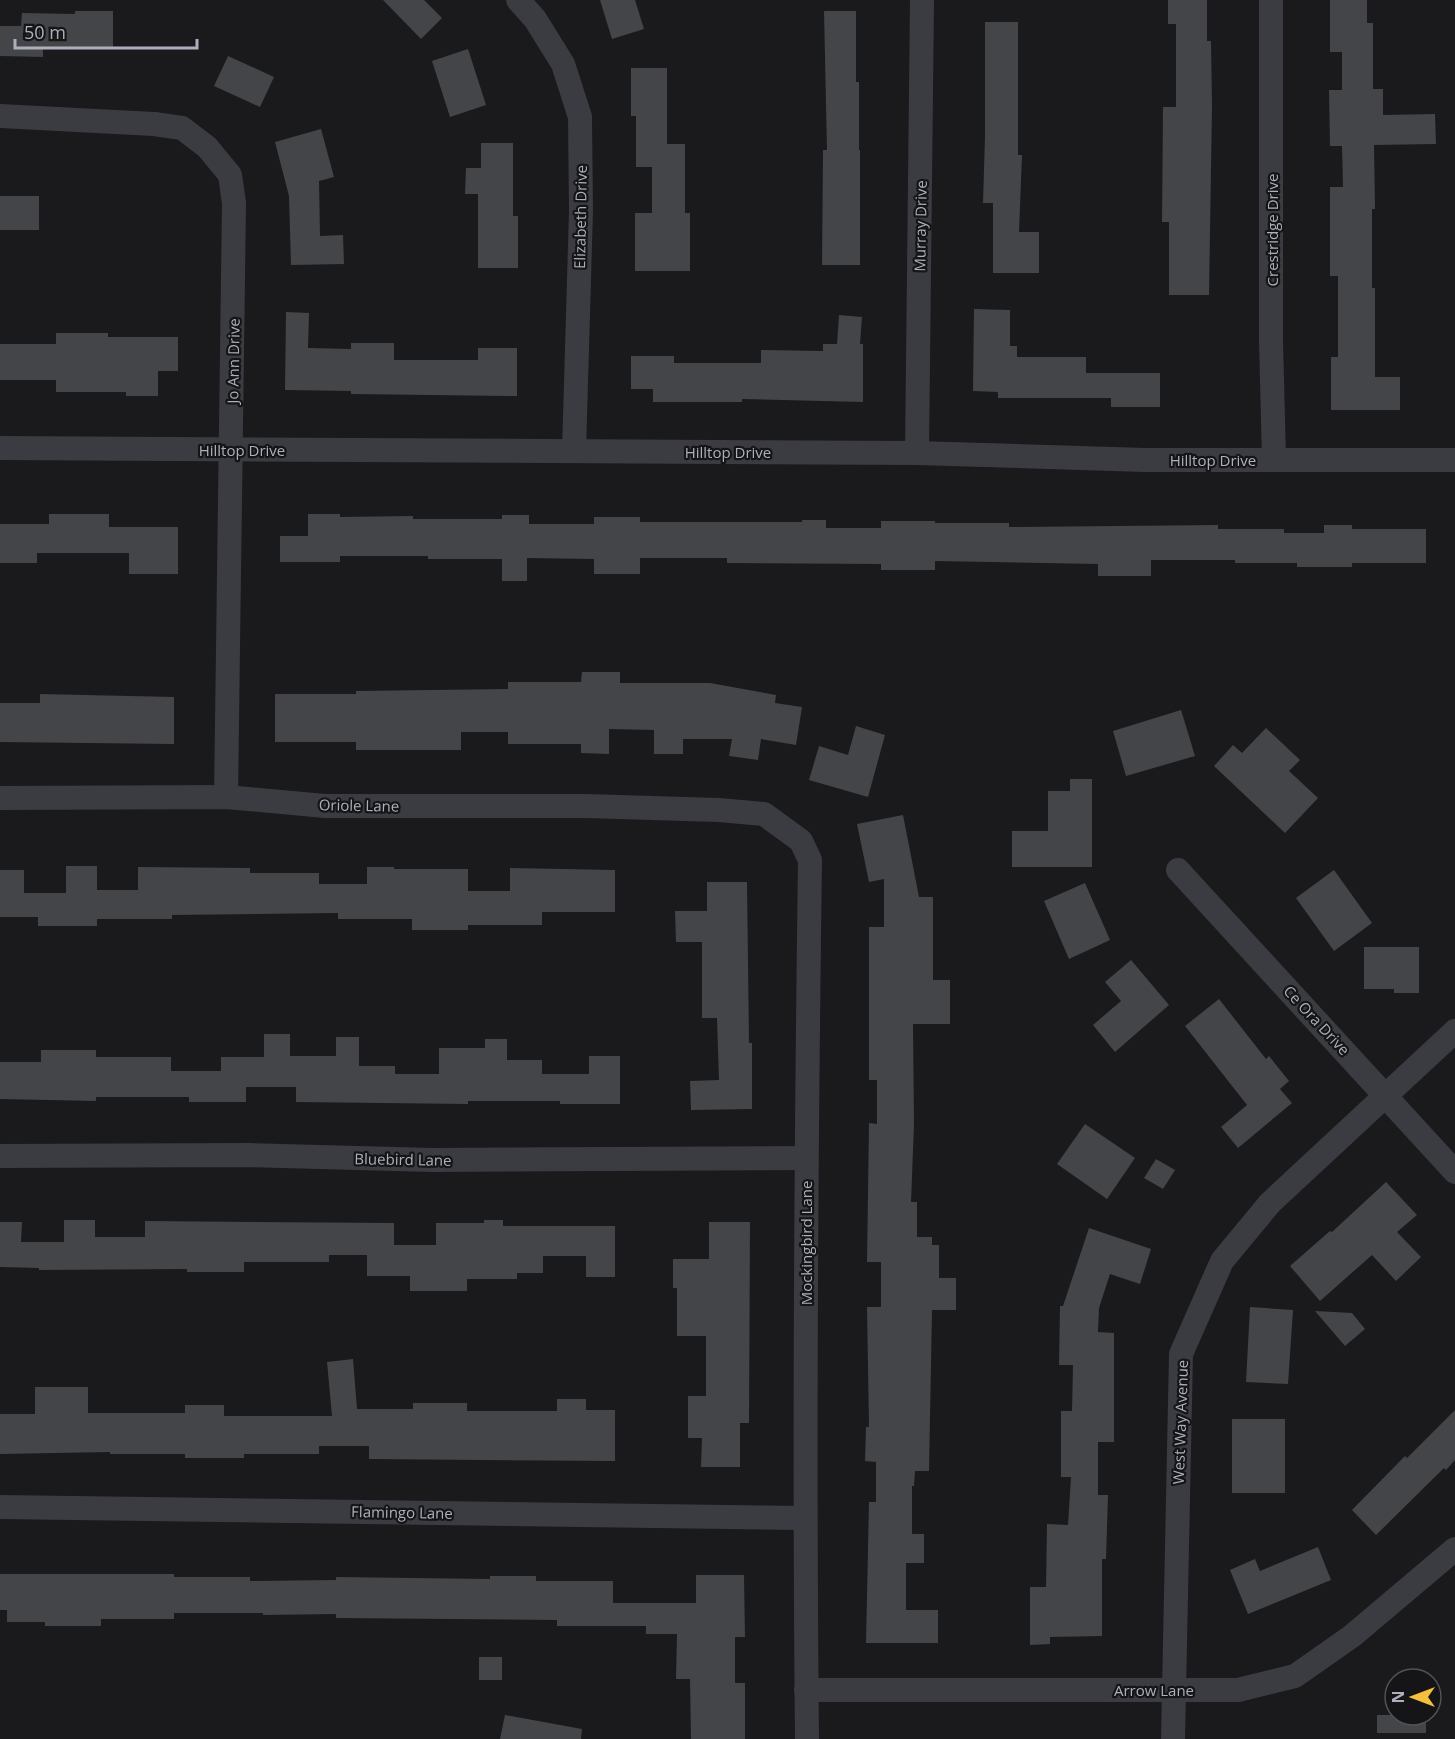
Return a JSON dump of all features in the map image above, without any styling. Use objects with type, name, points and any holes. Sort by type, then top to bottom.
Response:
[{"type":"street","name":"Elizabeth Drive","points":[[518,0],[535,19],[562,64],[580,117],[581,211],[574,451]]},
{"type":"street","name":"Murray Drive","points":[[917,453],[922,0]]},
{"type":"street","name":"Crestridge Drive","points":[[1271,0],[1271,340],[1274,460]]},
{"type":"street","name":"Jo Ann Drive","points":[[0,116],[154,124],[182,128],[207,147],[230,175],[234,203],[226,797]]},
{"type":"street","name":"Hilltop Drive","points":[[0,448],[917,453],[1145,460],[1455,460]]},
{"type":"street","name":"Oriole Lane","points":[[0,798],[226,797],[325,806],[573,806],[718,810]]},
{"type":"street","name":"Mockingbird Lane","points":[[718,810],[764,814],[801,841],[810,860],[806,1158],[807,1739]]},
{"type":"street","name":"Ce Ora Drive","points":[[1178,870],[1455,1172]]},
{"type":"street","name":"West Way Avenue","points":[[1173,1739],[1181,1354],[1222,1261],[1270,1203],[1455,1031]]},
{"type":"street","name":"Bluebird Lane","points":[[0,1156],[248,1155],[433,1160],[806,1158]]},
{"type":"street","name":"Flamingo Lane","points":[[0,1506],[805,1518]]},
{"type":"street","name":"Arrow Lane","points":[[806,1690],[1238,1690],[1295,1676],[1352,1636],[1455,1549]]},
{"type":"building","points":[[383,0],[424,0],[442,18],[421,39]]},
{"type":"building","points":[[600,0],[635,0],[644,29],[612,39]]},
{"type":"building","points":[[1168,0],[1207,0],[1207,41],[1211,41],[1212,107],[1209,295],[1169,295],[1169,222],[1162,222],[1163,107],[1176,107],[1176,24],[1168,24]]},
{"type":"building","points":[[1330,0],[1367,0],[1367,23],[1373,23],[1373,89],[1383,89],[1383,115],[1435,114],[1436,144],[1374,145],[1375,209],[1372,209],[1372,288],[1375,288],[1375,377],[1400,377],[1400,410],[1331,410],[1331,357],[1338,357],[1338,276],[1330,276],[1330,187],[1343,187],[1342,146],[1330,146],[1329,90],[1342,90],[1342,52],[1330,52]]},
{"type":"building","points":[[75,11],[113,11],[113,48],[43,48],[43,57],[0,56],[0,26],[21,26],[22,13],[75,14]]},
{"type":"building","points":[[824,11],[856,11],[856,82],[859,82],[860,265],[822,265],[823,150],[827,150]]},
{"type":"building","points":[[985,22],[1018,22],[1018,155],[1022,155],[1019,232],[1039,232],[1039,273],[993,273],[993,203],[983,203]]},
{"type":"building","points":[[468,49],[486,105],[450,117],[432,61]]},
{"type":"building","points":[[228,56],[274,77],[260,107],[214,86]]},
{"type":"building","points":[[631,68],[667,68],[667,144],[685,144],[685,213],[690,213],[690,271],[635,271],[635,213],[652,213],[652,167],[636,167],[636,116],[631,116]]},
{"type":"building","points":[[321,129],[334,177],[319,181],[320,236],[343,235],[344,264],[291,265],[289,196],[275,142]]},
{"type":"building","points":[[481,143],[513,143],[513,216],[518,216],[518,268],[478,268],[478,194],[465,194],[466,168],[481,168]]},
{"type":"building","points":[[0,196],[39,196],[39,230],[0,230]]},
{"type":"building","points":[[974,309],[1010,310],[1010,346],[1017,346],[1017,357],[1086,357],[1086,373],[1160,373],[1160,407],[1111,407],[1111,398],[998,398],[998,392],[973,391]]},
{"type":"building","points":[[286,312],[309,313],[308,348],[351,349],[351,343],[394,343],[394,360],[478,360],[478,348],[517,348],[517,396],[351,394],[351,391],[285,390]]},
{"type":"building","points":[[839,315],[862,317],[860,344],[863,344],[863,402],[742,399],[742,402],[653,402],[653,389],[631,389],[631,356],[674,356],[674,363],[761,363],[761,350],[823,351],[823,344],[837,344]]},
{"type":"building","points":[[56,333],[108,333],[108,337],[178,337],[178,371],[158,371],[158,396],[126,396],[126,392],[56,392],[56,380],[0,380],[0,344],[56,344]]},
{"type":"building","points":[[49,514],[109,514],[109,527],[178,527],[178,574],[129,574],[129,553],[37,553],[37,563],[0,563],[0,524],[49,524]]},
{"type":"building","points":[[308,514],[340,514],[340,517],[413,516],[413,519],[502,519],[502,515],[529,515],[529,524],[594,524],[594,517],[640,517],[640,522],[826,520],[826,528],[881,528],[881,521],[1009,523],[1009,527],[1218,525],[1218,529],[1284,529],[1284,533],[1324,533],[1324,525],[1352,525],[1352,529],[1426,529],[1426,563],[1352,563],[1352,567],[1297,567],[1297,563],[1235,563],[1235,560],[1151,560],[1151,576],[1098,576],[1098,564],[935,561],[935,570],[881,570],[881,564],[727,563],[727,558],[640,558],[640,574],[594,574],[594,559],[527,558],[527,581],[502,581],[502,559],[340,556],[340,562],[280,562],[280,536],[308,536]]},
{"type":"building","points":[[582,672],[620,672],[620,683],[710,683],[776,695],[775,703],[802,707],[796,745],[761,739],[758,760],[729,756],[732,739],[683,739],[683,754],[654,754],[654,730],[609,729],[609,754],[581,753],[581,744],[508,744],[508,732],[461,732],[461,750],[356,750],[356,742],[275,742],[275,694],[508,689],[508,682],[581,682]]},
{"type":"building","points":[[40,694],[174,697],[174,744],[0,742],[0,703],[40,703]]},
{"type":"building","points":[[1181,710],[1195,756],[1126,776],[1113,731]]},
{"type":"building","points":[[856,726],[885,735],[868,797],[809,780],[819,746],[848,755]]},
{"type":"building","points":[[1266,728],[1300,760],[1289,771],[1318,798],[1285,833],[1214,766],[1233,745],[1242,753]]},
{"type":"building","points":[[1070,779],[1092,779],[1092,867],[1012,867],[1012,831],[1048,831],[1048,791],[1070,791]]},
{"type":"building","points":[[903,815],[919,897],[933,897],[933,980],[950,980],[950,1024],[913,1024],[914,1124],[911,1202],[917,1202],[917,1237],[932,1237],[932,1245],[939,1245],[939,1278],[956,1278],[956,1310],[932,1310],[929,1471],[915,1471],[914,1486],[912,1486],[912,1534],[924,1534],[924,1563],[906,1563],[906,1610],[938,1610],[938,1643],[866,1643],[869,1502],[876,1502],[876,1462],[865,1461],[866,1427],[869,1427],[867,1307],[881,1307],[881,1262],[867,1262],[869,1123],[877,1124],[877,1080],[869,1080],[869,927],[884,927],[884,879],[869,882],[857,824]]},
{"type":"building","points":[[66,866],[97,866],[97,890],[138,890],[138,867],[250,868],[250,873],[319,873],[319,884],[367,884],[367,867],[468,869],[468,891],[510,891],[510,868],[615,870],[615,912],[542,912],[542,925],[468,925],[468,930],[412,930],[412,919],[338,919],[338,913],[172,915],[172,919],[97,919],[97,926],[38,926],[38,917],[0,917],[0,870],[24,870],[24,893],[66,893]]},
{"type":"building","points":[[1334,870],[1372,923],[1334,951],[1296,898]]},
{"type":"building","points":[[707,882],[747,882],[752,1109],[691,1110],[690,1081],[719,1080],[717,1018],[702,1018],[702,942],[676,942],[675,911],[707,911]]},
{"type":"building","points":[[1085,883],[1110,940],[1069,959],[1044,901]]},
{"type":"building","points":[[1364,947],[1419,947],[1419,993],[1394,993],[1394,989],[1364,989]]},
{"type":"building","points":[[1131,960],[1169,1005],[1115,1052],[1093,1025],[1121,1001],[1105,982]]},
{"type":"building","points":[[1219,999],[1266,1059],[1269,1056],[1289,1081],[1280,1089],[1292,1103],[1238,1148],[1221,1127],[1247,1105],[1185,1026]]},
{"type":"building","points":[[264,1034],[290,1034],[290,1056],[336,1056],[336,1037],[359,1037],[359,1066],[395,1066],[395,1074],[439,1074],[439,1048],[485,1048],[485,1039],[507,1039],[507,1060],[542,1060],[542,1074],[589,1074],[589,1056],[620,1056],[620,1104],[560,1104],[560,1101],[468,1101],[468,1104],[296,1102],[296,1087],[246,1087],[246,1102],[189,1102],[189,1097],[96,1097],[96,1101],[0,1099],[0,1062],[41,1062],[41,1050],[96,1050],[96,1057],[171,1057],[171,1071],[221,1071],[221,1057],[264,1057]]},
{"type":"building","points":[[1085,1124],[1135,1158],[1107,1199],[1057,1164]]},
{"type":"building","points":[[1156,1159],[1175,1170],[1163,1189],[1144,1178]]},
{"type":"building","points":[[1386,1182],[1417,1215],[1397,1232],[1421,1257],[1396,1281],[1372,1255],[1320,1301],[1290,1266],[1330,1231],[1332,1232]]},
{"type":"building","points":[[64,1220],[95,1220],[95,1237],[145,1237],[145,1221],[394,1223],[394,1245],[436,1245],[436,1223],[484,1223],[484,1220],[503,1220],[503,1226],[615,1226],[615,1277],[586,1277],[586,1256],[543,1256],[543,1273],[517,1273],[517,1279],[467,1279],[467,1291],[410,1291],[410,1276],[367,1276],[367,1255],[329,1255],[329,1262],[244,1262],[244,1272],[187,1272],[187,1269],[39,1270],[39,1268],[0,1267],[0,1222],[22,1222],[21,1242],[64,1242]]},
{"type":"building","points":[[709,1222],[750,1222],[749,1423],[740,1423],[740,1467],[701,1467],[702,1438],[688,1438],[688,1396],[706,1396],[706,1336],[677,1336],[677,1288],[673,1288],[673,1259],[709,1259]]},
{"type":"building","points":[[1089,1228],[1151,1249],[1140,1284],[1110,1274],[1099,1308],[1098,1332],[1114,1333],[1114,1442],[1098,1442],[1098,1495],[1108,1495],[1106,1559],[1102,1559],[1102,1636],[1050,1637],[1050,1644],[1030,1645],[1030,1587],[1046,1587],[1047,1524],[1068,1525],[1071,1477],[1061,1477],[1061,1411],[1072,1411],[1073,1365],[1059,1365],[1060,1306],[1063,1306]]},
{"type":"building","points":[[1250,1307],[1293,1310],[1288,1384],[1246,1382]]},
{"type":"building","points":[[1315,1311],[1352,1313],[1365,1329],[1345,1346]]},
{"type":"building","points":[[353,1359],[357,1409],[413,1409],[413,1403],[467,1403],[467,1411],[557,1411],[557,1399],[586,1399],[586,1410],[615,1410],[615,1461],[369,1459],[369,1446],[319,1446],[319,1454],[244,1454],[244,1458],[185,1458],[185,1454],[110,1454],[110,1452],[0,1454],[0,1414],[35,1414],[35,1387],[88,1387],[88,1413],[185,1413],[185,1405],[224,1405],[224,1416],[332,1416],[327,1362]]},
{"type":"building","points":[[1455,1410],[1455,1460],[1376,1535],[1352,1510],[1405,1456],[1407,1458]]},
{"type":"building","points":[[1232,1419],[1285,1419],[1285,1493],[1232,1493]]},
{"type":"building","points":[[1318,1547],[1331,1580],[1248,1614],[1230,1570],[1255,1559],[1260,1571]]},
{"type":"building","points":[[0,1574],[174,1574],[174,1577],[250,1577],[250,1581],[336,1580],[336,1577],[490,1579],[490,1576],[536,1576],[536,1581],[613,1581],[613,1603],[696,1603],[696,1575],[744,1575],[745,1637],[735,1637],[735,1683],[745,1683],[745,1739],[691,1739],[690,1679],[676,1679],[677,1634],[646,1634],[646,1626],[557,1626],[557,1620],[336,1618],[336,1614],[174,1613],[174,1619],[101,1619],[101,1626],[45,1626],[45,1622],[7,1622],[7,1610],[0,1610]]},
{"type":"building","points":[[479,1657],[502,1657],[502,1680],[479,1680]]},
{"type":"building","points":[[505,1715],[582,1729],[581,1739],[500,1739]]},
{"type":"building","points":[[1377,1715],[1383,1715],[1383,1727],[1426,1727],[1426,1733],[1377,1733]]}]
